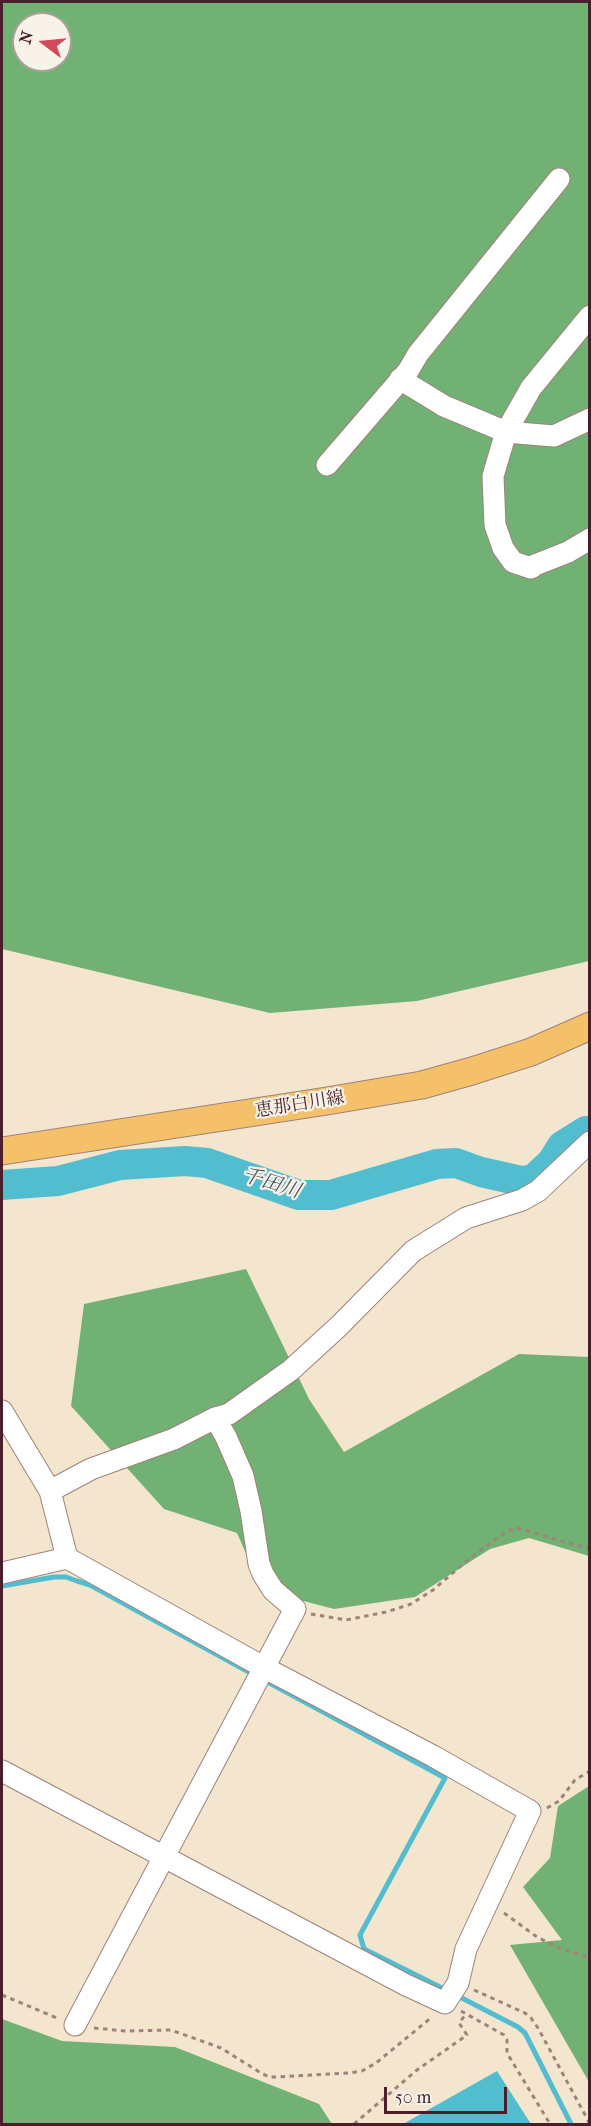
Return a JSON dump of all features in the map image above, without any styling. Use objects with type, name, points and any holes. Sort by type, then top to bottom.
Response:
[{"type":"main road","name":"恵那白川線","points":[[2,1151],[327,1101],[422,1084],[531,1052],[590,1026]]},
{"type":"street","points":[[327,465],[400,379],[559,179]]},
{"type":"street","points":[[590,316],[531,388],[506,432],[493,476],[495,525],[503,548],[513,562],[531,568],[590,539]]},
{"type":"street","points":[[400,379],[444,406],[506,432],[554,436],[590,419]]},
{"type":"street","points":[[50,1491],[91,1469],[174,1438],[214,1418],[229,1414],[291,1370],[339,1326],[413,1251],[466,1218],[522,1200],[538,1191],[590,1142]]},
{"type":"street","points":[[2,1411],[50,1491],[67,1558]]},
{"type":"street","points":[[75,2025],[295,1609],[273,1590],[259,1564],[243,1476],[226,1437],[214,1418]]},
{"type":"street","points":[[2,1573],[67,1558],[530,1811],[466,1949],[458,1983],[445,2003],[406,1985],[2,1771]]},
{"type":"path","points":[[295,1609],[326,1618],[346,1620],[411,1604],[433,1590],[507,1531],[517,1528],[590,1550]]},
{"type":"path","points":[[530,1811],[542,1810],[559,1801],[575,1780],[590,1771]]},
{"type":"path","points":[[488,1901],[537,1937],[559,1948],[590,1958]]},
{"type":"path","points":[[458,1983],[525,2013],[531,2018],[590,2124]]},
{"type":"path","points":[[2,1995],[75,2025],[109,2031],[171,2030],[221,2048],[269,2077],[362,2071],[376,2063],[437,2013],[445,2003],[504,2035],[507,2040],[507,2053],[550,2124]]},
{"type":"path","points":[[354,2124],[417,2070],[467,2035],[459,2023],[466,2014]]},
{"type":"green space","points":[[2,2],[589,2],[589,961],[417,1001],[270,1013],[2,949]]},
{"type":"green space","points":[[246,1269],[309,1399],[344,1452],[519,1354],[589,1357],[589,1556],[529,1538],[490,1549],[415,1597],[334,1609],[262,1590],[237,1533],[164,1509],[71,1406],[84,1304]]},
{"type":"green space","points":[[589,1786],[589,2082],[510,1945],[562,1940],[523,1887],[550,1858],[558,1806]]},
{"type":"green space","points":[[2,2019],[62,2041],[175,2047],[319,2104],[332,2124],[2,2124]]},
{"type":"water","points":[[497,2071],[531,2124],[403,2124]]},
{"type":"waterway","name":"千田川","points":[[2,1185],[58,1181],[120,1165],[185,1161],[207,1163],[299,1195],[331,1195],[437,1164],[456,1163],[481,1172],[521,1181],[534,1179],[552,1162],[562,1146],[586,1131],[590,1131]]},
{"type":"waterway","points":[[2,1586],[54,1577],[66,1577],[90,1585],[256,1676]]},
{"type":"waterway","points":[[264,1680],[445,1778],[360,1935],[364,1949],[448,1991]]},
{"type":"waterway","points":[[456,1995],[518,2027],[525,2033],[571,2124]]}]
